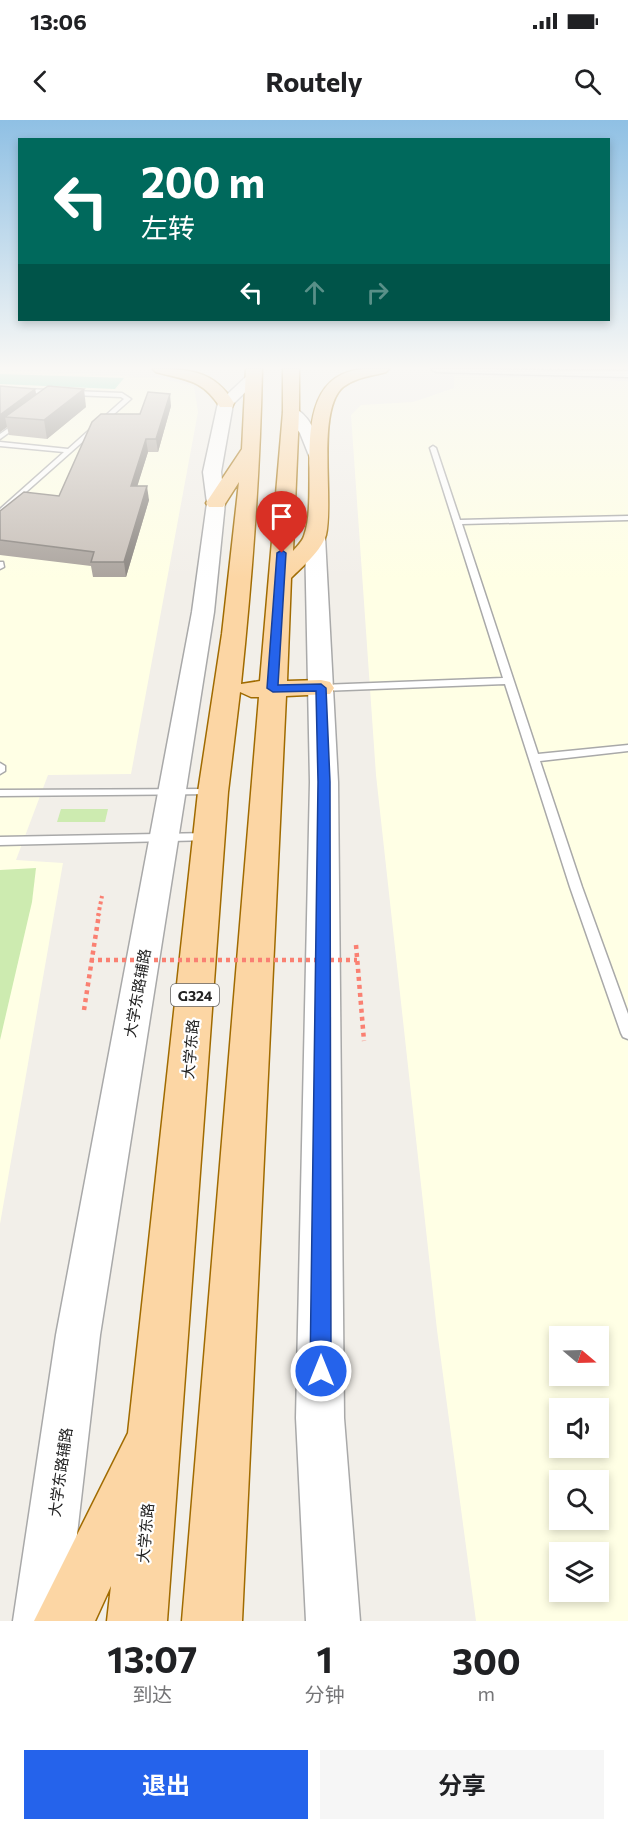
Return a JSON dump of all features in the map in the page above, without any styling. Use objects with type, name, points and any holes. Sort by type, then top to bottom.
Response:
[{"type":"main road","name":"大学东路","points":[[137,1621],[213,792],[228,689],[248,502],[251,439]]},
{"type":"main road","points":[[212,1621],[289,439]]},
{"type":"main road","points":[[280,577],[315,537],[320,439]]},
{"type":"main road","points":[[216,503],[251,448]]},
{"type":"main road","points":[[228,689],[321,688]]},
{"type":"main road","points":[[64,1621],[155,1432]]},
{"type":"street","name":"大学东路辅路","points":[[40,1621],[78,1335],[203,612],[216,503],[212,472],[219,439]]},
{"type":"street","points":[[311,439],[318,458]]},
{"type":"street","points":[[315,537],[324,782],[320,1418],[333,1621]]},
{"type":"lane","points":[[0,513],[83,439]]},
{"type":"lane","points":[[0,444],[69,452]]},
{"type":"lane","points":[[433,448],[534,758],[628,1033]]},
{"type":"lane","points":[[0,501],[12,502]]},
{"type":"lane","points":[[457,522],[628,518]]},
{"type":"lane","points":[[321,688],[509,681]]},
{"type":"lane","points":[[534,758],[628,748]]},
{"type":"lane","points":[[0,766],[0,771]]},
{"type":"lane","points":[[0,793],[213,792]]},
{"type":"lane","points":[[0,842],[164,840],[209,837]]},
{"type":"path","points":[[84,1010],[90,960],[102,896]]},
{"type":"path","points":[[355,939],[364,1041]]},
{"type":"path","points":[[90,960],[357,960]]},
{"type":"shaded area","points":[[0,439],[193,439],[131,774],[48,775],[16,860],[63,863],[0,1224]]},
{"type":"shaded area","points":[[353,439],[628,439],[628,1621],[476,1621],[437,1330],[376,775]]},
{"type":"green space","points":[[61,809],[108,809],[105,822],[57,822]]},
{"type":"green space","points":[[36,868],[32,902],[0,1040],[0,870]]},
{"type":"building","points":[[84,439],[146,439],[131,486],[147,486],[124,562],[91,562],[94,552],[0,540],[0,511],[24,492],[59,496]]},
{"type":"route","points":[[282,553],[273,688],[321,688],[324,782],[321,1371]]}]
